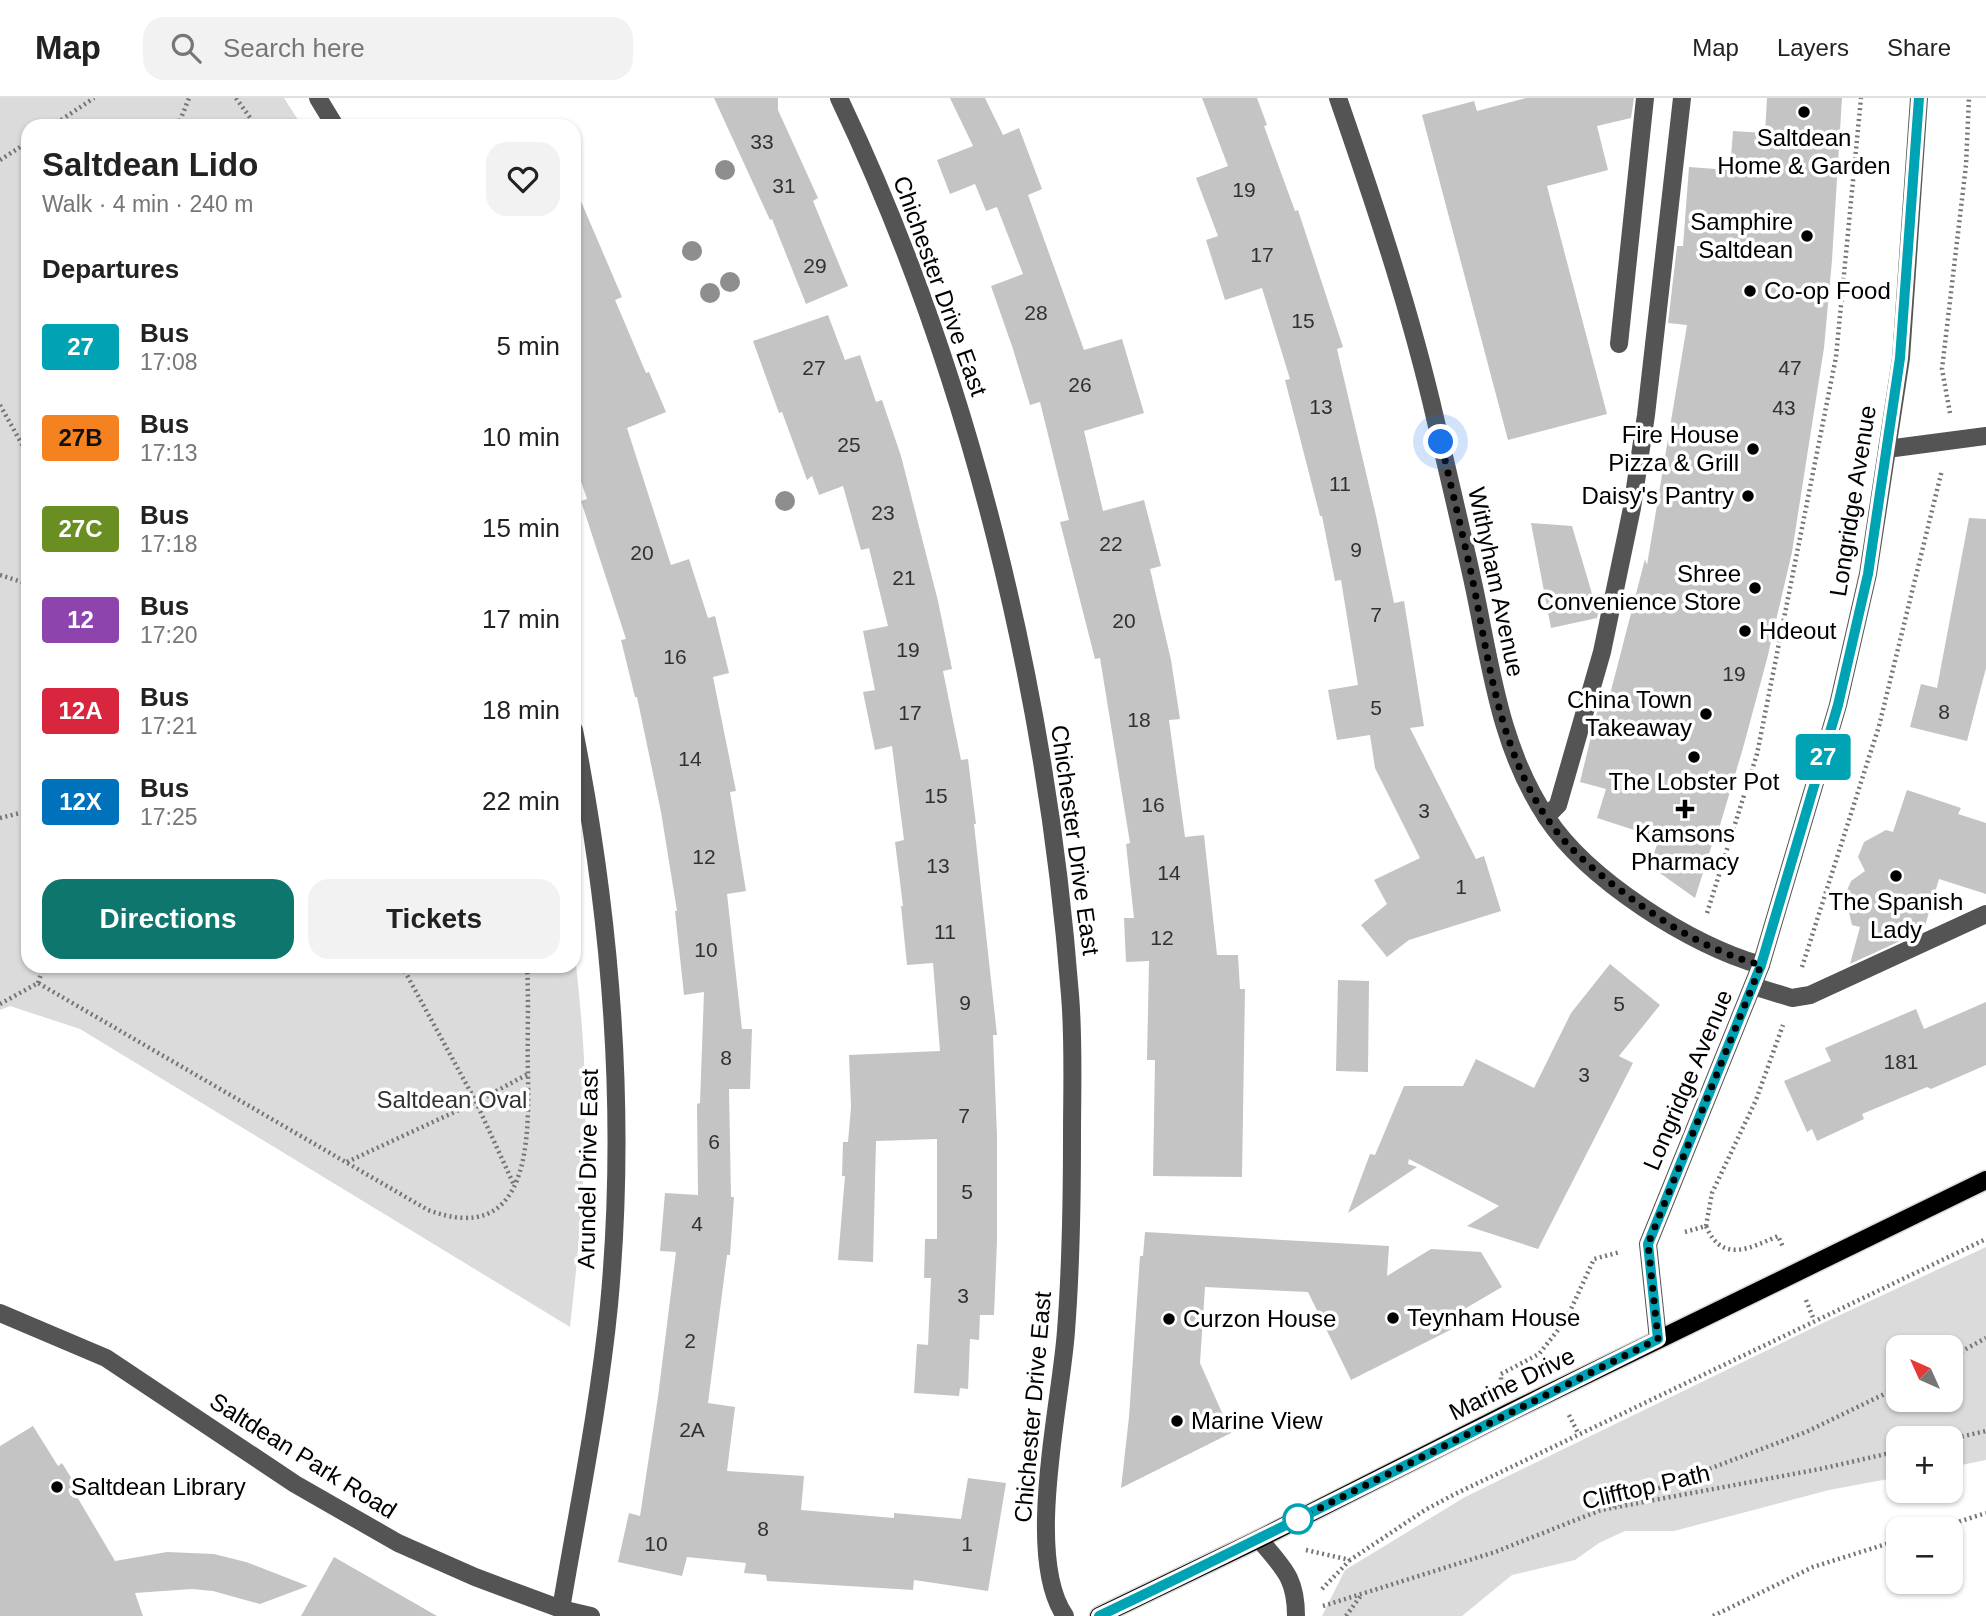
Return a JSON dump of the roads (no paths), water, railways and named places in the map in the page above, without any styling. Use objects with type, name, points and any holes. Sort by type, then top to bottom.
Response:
[{"type":"main road","name":"Marine Drive","points":[[1099,1616],[1259,1539],[1498,1417],[1986,1180]]},
{"type":"street","points":[[318,98],[331,119]]},
{"type":"street","name":"Chichester Drive East","points":[[839,98],[903,246],[938,345],[975,467],[1030,692],[1046,789],[1071,998],[1072,1200],[1069,1274],[1066,1334],[1046,1515],[1051,1580],[1056,1604],[1065,1616]]},
{"type":"street","name":"Withyham Avenue","points":[[1338,98],[1389,248],[1435,418],[1499,711],[1517,762],[1546,817],[1557,832],[1601,874],[1651,912],[1712,948],[1733,958],[1761,965]]},
{"type":"street","points":[[1619,344],[1645,98]]},
{"type":"street","points":[[1546,817],[1558,805],[1602,652],[1632,508],[1648,403],[1682,98]]},
{"type":"street","name":"Longridge Avenue","points":[[1658,1339],[1648,1244],[1761,965],[1838,705],[1868,574],[1900,358],[1919,98]]},
{"type":"street","points":[[1887,449],[1986,436]]},
{"type":"street","name":"Arundel Drive East","points":[[561,1609],[604,1353],[617,1138],[611,1000],[590,811],[581,765]]},
{"type":"street","points":[[1753,986],[1792,998],[1810,995],[1986,914]]},
{"type":"street","name":"Saltdean Park Road","points":[[0,1313],[106,1358],[168,1402],[295,1484],[398,1543],[475,1577],[561,1609],[591,1616]]},
{"type":"street","points":[[1259,1539],[1291,1577],[1296,1615]]},
{"type":"place","name":"Saltdean Home & Garden","points":[[1804,112]]},
{"type":"place","name":"Samphire Saltdean","points":[[1807,236]]},
{"type":"place","name":"Co-op Food","points":[[1750,291]]},
{"type":"place","name":"Fire House Pizza & Grill","points":[[1753,449]]},
{"type":"place","name":"Daisy's Pantry","points":[[1748,496]]},
{"type":"place","name":"Shree Convenience Store","points":[[1755,588]]},
{"type":"place","name":"Hdeout","points":[[1745,631]]},
{"type":"place","name":"China Town Takeaway","points":[[1706,714]]},
{"type":"place","name":"The Lobster Pot","points":[[1694,757]]},
{"type":"place","name":"Kamsons Pharmacy","points":[[1685,809]]},
{"type":"place","name":"The Spanish Lady","points":[[1896,876]]},
{"type":"place","name":"Teynham House","points":[[1393,1318]]},
{"type":"place","name":"Curzon House","points":[[1169,1319]]},
{"type":"place","name":"Marine View","points":[[1177,1421]]},
{"type":"place","name":"Saltdean Library","points":[[57,1487]]},
{"type":"park label","name":"Saltdean Oval","points":[[452,1100]]}]
